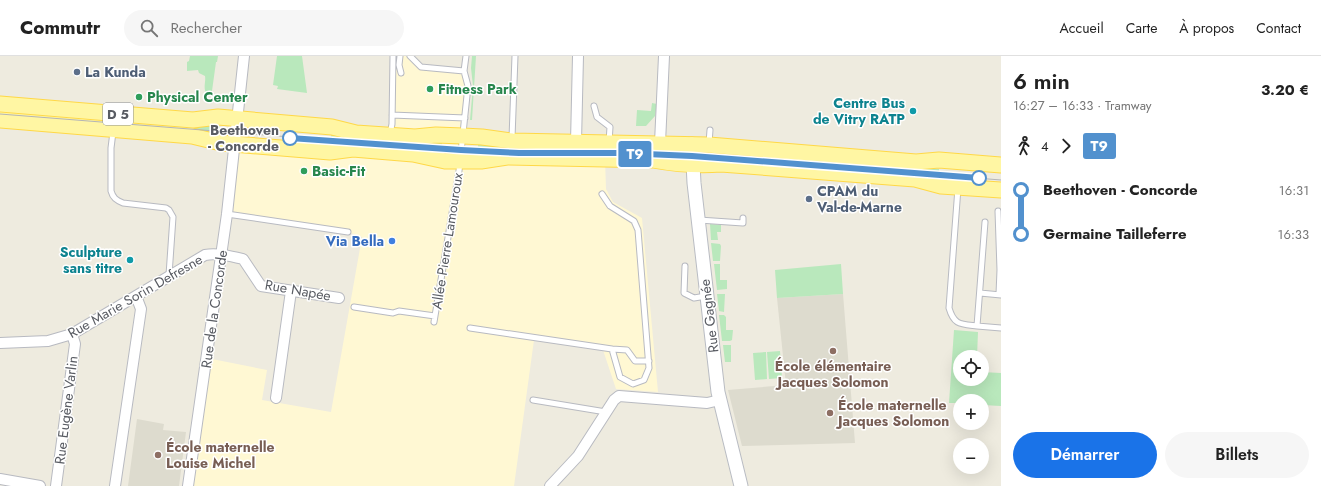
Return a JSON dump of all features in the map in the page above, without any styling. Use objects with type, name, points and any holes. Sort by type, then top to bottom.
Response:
[{"type":"main road","name":"D 5","points":[[0,104],[193,120],[218,118],[236,131],[330,152],[353,149],[413,154],[445,161],[481,161],[508,157],[653,160],[667,163],[721,164],[915,179],[940,186],[1001,190]]},
{"type":"main road","name":"D 5","points":[[0,120],[192,136],[219,143],[236,131],[332,127],[356,133],[415,137],[436,135],[482,137],[512,141],[692,144],[916,162],[939,160],[1001,166]]},
{"type":"street","name":"Rue de la Concorde","points":[[188,486],[228,214],[244,56]]},
{"type":"street","points":[[576,142],[578,56]]},
{"type":"street","points":[[660,143],[664,56]]},
{"type":"street","name":"Rue Gagnée","points":[[692,144],[692,164],[698,220],[720,400],[741,486]]},
{"type":"street","name":"Rue Marie Sorin Defresne","points":[[0,343],[48,341],[72,334],[205,255],[222,255]]},
{"type":"street","name":"Rue Napée","points":[[222,255],[242,259],[261,286],[339,298]]},
{"type":"street","points":[[276,398],[291,291]]},
{"type":"street","points":[[116,486],[141,309],[136,296]]},
{"type":"street","name":"Rue Eugène Varlin","points":[[56,486],[75,344],[72,334]]},
{"type":"street","points":[[550,486],[578,456],[614,400],[619,396],[707,403],[720,400]]},
{"type":"street","points":[[0,479],[40,486]]},
{"type":"lane","points":[[390,135],[392,114],[393,56]]},
{"type":"lane","points":[[400,56],[399,65],[401,73]]},
{"type":"lane","points":[[410,56],[421,66],[464,70]]},
{"type":"lane","name":"Allée Pierre Lamouroux","points":[[354,307],[393,313],[399,311],[435,319],[463,136],[468,86],[464,70],[466,56]]},
{"type":"lane","points":[[512,141],[515,56]]},
{"type":"lane","points":[[594,106],[597,117],[610,127],[609,142]]},
{"type":"lane","points":[[392,114],[465,118]]},
{"type":"lane","points":[[114,130],[111,148],[111,191],[116,200],[166,208],[169,210],[173,217],[170,275]]},
{"type":"lane","points":[[709,145],[710,130]]},
{"type":"lane","points":[[958,187],[949,308],[952,318],[960,324],[1001,328]]},
{"type":"lane","points":[[602,194],[610,206],[636,224],[638,230],[649,361],[649,368],[644,380],[633,384],[620,377],[612,349]]},
{"type":"lane","points":[[980,293],[1000,295],[998,211]]},
{"type":"lane","points":[[228,214],[348,232]]},
{"type":"lane","points":[[698,220],[743,224],[743,218]]},
{"type":"lane","points":[[977,326],[985,222]]},
{"type":"lane","points":[[685,266],[684,293],[694,298],[707,296]]},
{"type":"lane","points":[[470,328],[627,350],[635,361],[649,361]]},
{"type":"lane","points":[[533,400],[606,412]]},
{"type":"shaded area","points":[[393,56],[410,56],[421,66],[464,71],[467,79],[460,161],[605,159],[606,189],[613,202],[642,218],[658,392],[616,389],[603,350],[534,340],[514,486],[188,486],[207,358],[267,370],[262,400],[331,412],[362,237],[348,232],[227,214],[235,144],[388,152]]},
{"type":"shaded area","points":[[843,294],[855,443],[742,446],[728,390],[786,385],[777,298]]},
{"type":"shaded area","name":"École maternelle Louise Michel","points":[[137,419],[164,424],[163,430],[186,432],[179,486],[128,486]]},
{"type":"green space","points":[[190,56],[218,56],[212,91],[206,91],[206,94],[205,76],[199,73],[198,70],[187,71],[187,62],[189,61]]},
{"type":"green space","points":[[277,56],[302,56],[307,93],[277,89],[278,86],[273,85]]},
{"type":"green space","points":[[472,56],[476,56],[472,120],[470,120],[473,86],[471,68]]},
{"type":"green space","points":[[652,103],[657,104],[655,116],[646,126],[636,126],[637,110],[651,111]]},
{"type":"green space","points":[[0,108],[220,126],[220,134],[0,117]]},
{"type":"green space","points":[[331,135],[442,143],[442,151],[330,143]]},
{"type":"green space","points":[[478,144],[674,148],[674,157],[478,153]]},
{"type":"green space","points":[[708,150],[939,169],[939,177],[707,158]]},
{"type":"green space","points":[[710,224],[721,225],[721,232],[717,232],[718,240],[711,240]]},
{"type":"green space","points":[[711,243],[720,244],[721,246],[720,261],[713,261]]},
{"type":"green space","points":[[714,264],[720,264],[720,280],[727,280],[727,289],[717,290]]},
{"type":"green space","points":[[841,264],[843,294],[777,298],[775,270]]},
{"type":"green space","points":[[717,294],[725,294],[724,312],[719,311]]},
{"type":"green space","points":[[719,315],[724,315],[726,317],[726,330],[733,330],[732,340],[730,341],[722,341]]},
{"type":"green space","points":[[954,330],[978,332],[977,350],[953,350],[953,386],[989,386],[989,372],[1001,373],[1001,406],[989,405],[989,394],[953,394],[953,403],[949,403]]},
{"type":"green space","points":[[723,345],[731,345],[731,362],[725,362]]},
{"type":"green space","points":[[780,351],[782,378],[769,379],[767,352]]},
{"type":"green space","points":[[766,352],[767,379],[755,380],[753,353]]},
{"type":"tram line","points":[[0,114],[442,149],[519,153],[623,153],[692,156],[1001,180]]},
{"type":"tram line","name":"T9","points":[[290,138],[519,153],[623,153],[692,156],[979,178]]},
{"type":"place","name":"La Kunda","points":[[77,72]]},
{"type":"place","name":"Fitness Park","points":[[430,89]]},
{"type":"place","name":"Physical Center","points":[[139,97]]},
{"type":"place","name":"Centre Bus de Vitry RATP","points":[[913,111]]},
{"type":"place","name":"Beethoven - Concorde","points":[[290,138]]},
{"type":"place","name":"Basic-Fit","points":[[304,171]]},
{"type":"place","name":"CPAM du Val-de-Marne","points":[[809,199]]},
{"type":"place","name":"Via Bella","points":[[392,241]]},
{"type":"place","name":"Sculpture sans titre","points":[[130,260]]},
{"type":"place","name":"École élémentaire Jacques Solomon","points":[[833,351]]},
{"type":"place","name":"École maternelle Jacques Solomon","points":[[830,413]]},
{"type":"place","name":"École maternelle Louise Michel","points":[[158,455]]}]
